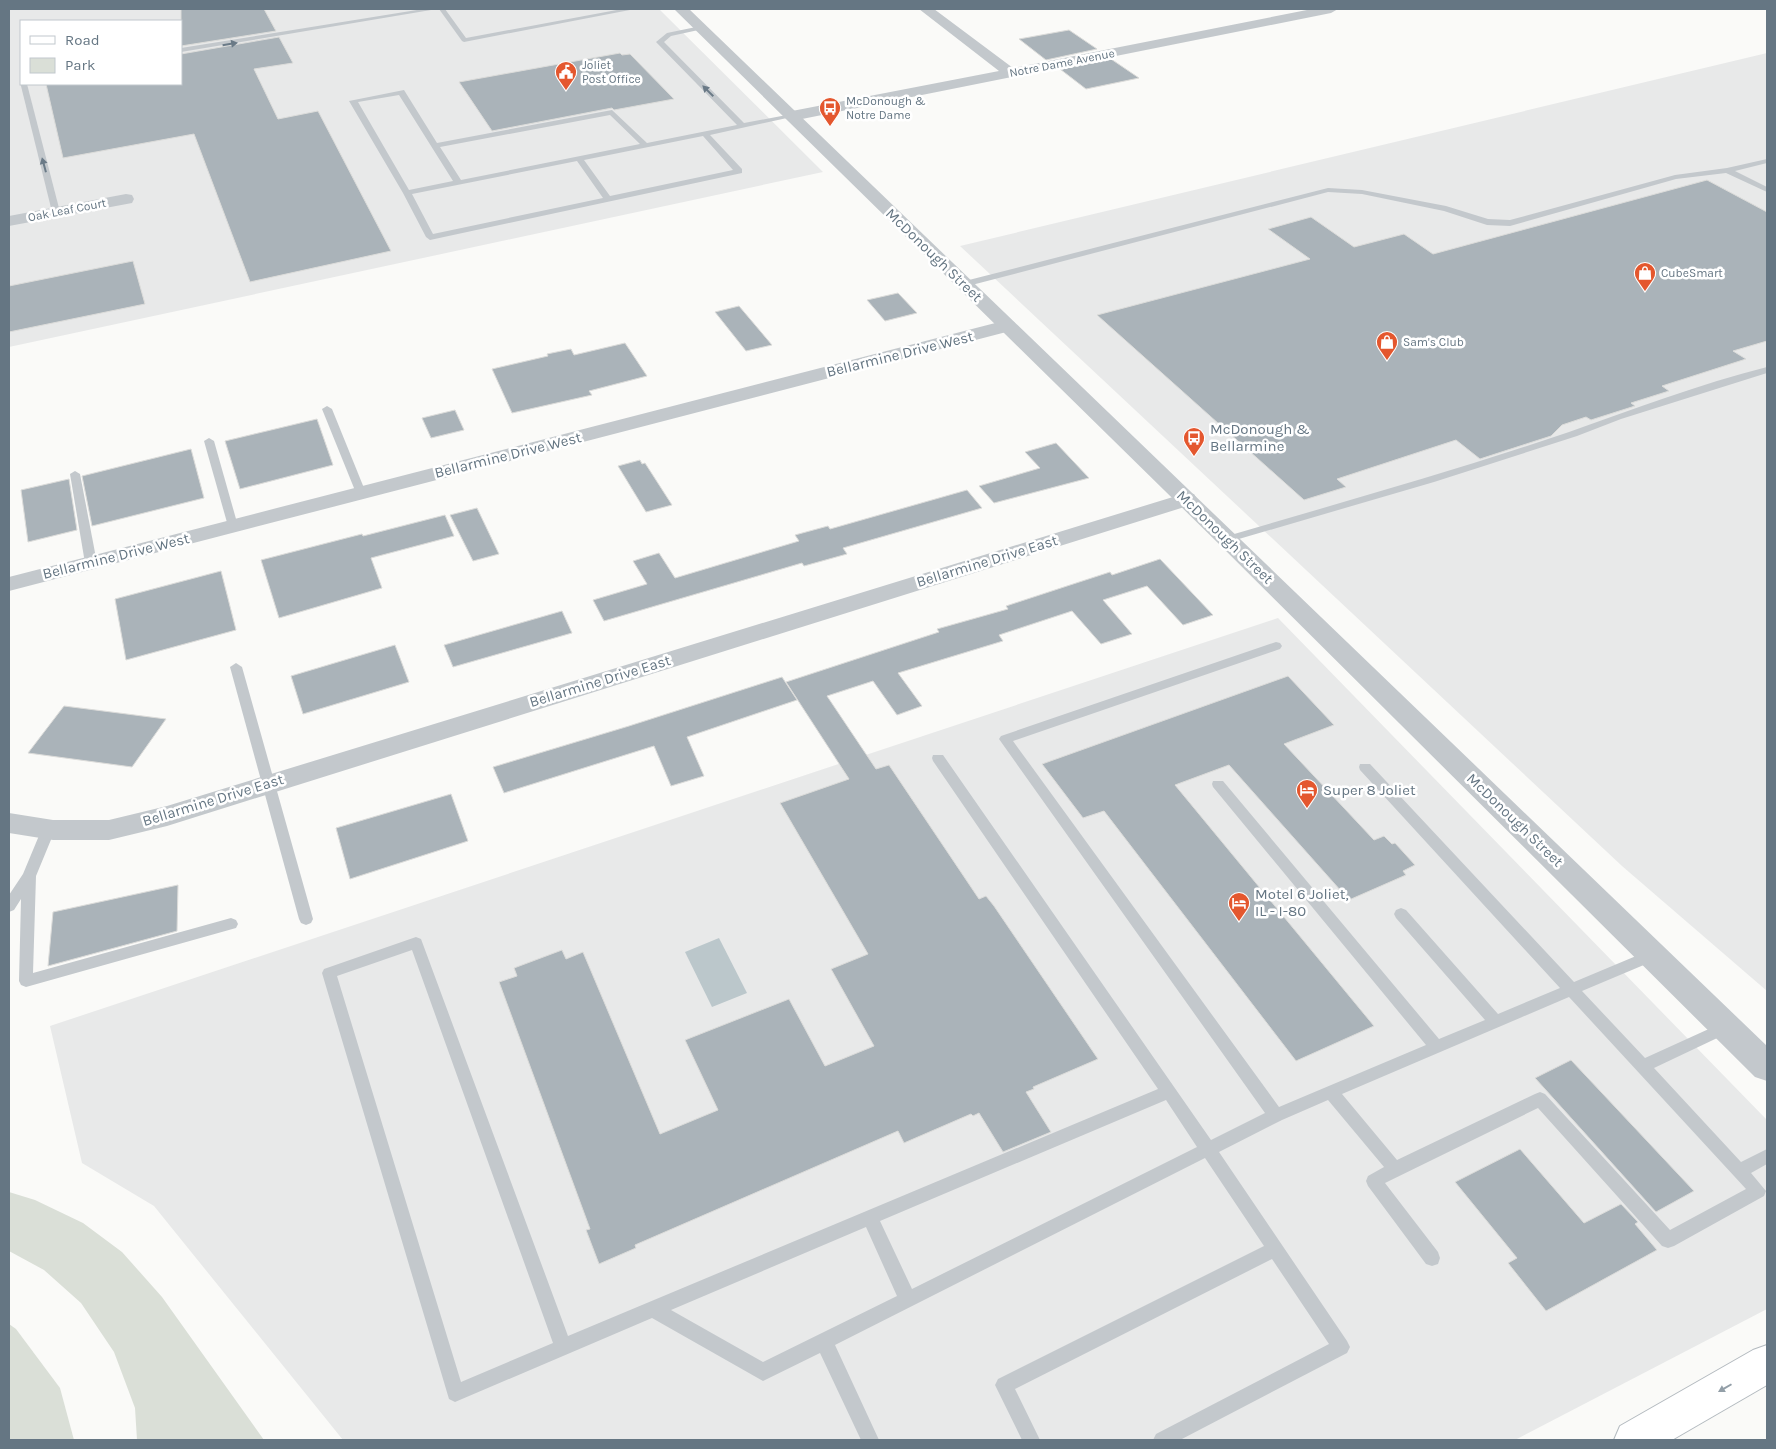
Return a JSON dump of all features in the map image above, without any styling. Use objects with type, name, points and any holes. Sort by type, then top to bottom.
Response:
[{"type":"main road","points":[[1634,1440],[1767,1364]]},
{"type":"street","name":"McDonough Street","points":[[681,9],[1228,538],[1767,1067]]},
{"type":"street","points":[[926,9],[1011,73]]},
{"type":"street","name":"Notre Dame Avenue","points":[[792,116],[1331,9]]},
{"type":"street","name":"Oak Leaf Court","points":[[9,221],[126,200]]},
{"type":"street","name":"Bellarmine Drive West","points":[[9,584],[1007,326]]},
{"type":"street","name":"Bellarmine Drive East","points":[[9,823],[48,830],[109,830],[167,816],[1186,499]]},
{"type":"lane","points":[[182,50],[434,9]]},
{"type":"lane","points":[[442,9],[464,40],[631,9]]},
{"type":"lane","points":[[701,28],[669,34],[660,42],[742,126]]},
{"type":"lane","points":[[23,85],[56,212]]},
{"type":"lane","points":[[458,182],[401,92],[353,101],[407,193],[430,237],[738,171],[705,134]]},
{"type":"lane","points":[[435,146],[612,112],[644,146]]},
{"type":"lane","points":[[407,193],[792,116]]},
{"type":"lane","points":[[579,158],[608,199]]},
{"type":"lane","points":[[964,284],[1328,190],[1362,192],[1446,209],[1487,222],[1510,223],[1675,177],[1727,170],[1767,161]]},
{"type":"lane","points":[[1727,170],[1767,190]]},
{"type":"lane","points":[[1228,538],[1430,480],[1573,434],[1617,417],[1767,370]]},
{"type":"lane","points":[[327,409],[361,493]]},
{"type":"lane","points":[[208,441],[233,526]]},
{"type":"lane","points":[[75,474],[91,563]]},
{"type":"lane","points":[[1276,646],[1005,739],[1276,1115]]},
{"type":"lane","points":[[236,667],[306,919]]},
{"type":"lane","points":[[938,758],[1169,1092],[1341,1347],[1162,1440]]},
{"type":"lane","points":[[1365,767],[1758,1191],[1668,1240],[1540,1099],[1374,1181],[1432,1258]]},
{"type":"lane","points":[[1218,784],[1437,1047]]},
{"type":"lane","points":[[9,906],[29,876],[48,830]]},
{"type":"lane","points":[[29,876],[26,981],[231,924]]},
{"type":"lane","points":[[1401,914],[1496,1022]]},
{"type":"lane","points":[[563,1347],[416,943],[329,973],[455,1393],[1169,1092]]},
{"type":"lane","points":[[653,1309],[762,1372],[1276,1115],[1653,955]]},
{"type":"lane","points":[[1642,1068],[1726,1027]]},
{"type":"lane","points":[[1331,1092],[1395,1170]]},
{"type":"lane","points":[[1739,1171],[1767,1156]]},
{"type":"lane","points":[[870,1218],[908,1300]]},
{"type":"lane","points":[[1031,1440],[1004,1385],[1275,1249]]},
{"type":"lane","points":[[824,1341],[870,1440]]},
{"type":"shaded area","points":[[9,9],[659,9],[823,172],[9,347]]},
{"type":"shaded area","points":[[1767,53],[1767,991],[1622,866],[960,246]]},
{"type":"shaded area","points":[[1278,618],[1767,1120],[1767,1309],[1515,1440],[343,1440],[154,1206],[82,1163],[50,1026]]},
{"type":"shaded area","points":[[719,938],[747,993],[712,1007],[685,952]]},
{"type":"green space","points":[[9,1192],[35,1200],[83,1223],[122,1252],[162,1297],[264,1440],[137,1440],[135,1408],[114,1352],[81,1303],[44,1270],[9,1251]]},
{"type":"green space","points":[[9,1324],[16,1329],[60,1388],[74,1440],[9,1440]]},
{"type":"building","points":[[181,9],[264,9],[276,31],[182,46]]},
{"type":"building","points":[[1069,30],[1097,49],[1046,60],[1019,39]]},
{"type":"building","points":[[279,37],[293,63],[254,69],[278,119],[318,111],[391,251],[250,282],[194,134],[63,158],[46,85],[182,85],[182,54]]},
{"type":"building","name":"Joliet Post Office","points":[[620,53],[622,55],[630,54],[674,99],[614,110],[612,108],[492,131],[459,82]]},
{"type":"building","points":[[1111,59],[1139,78],[1086,89],[1060,69]]},
{"type":"building","name":"Sam's Club","points":[[1707,180],[1767,212],[1767,341],[1733,351],[1746,359],[1662,386],[1669,391],[1631,403],[1635,406],[1591,420],[1586,417],[1562,425],[1551,436],[1480,459],[1456,440],[1337,479],[1346,487],[1304,500],[1097,315],[1310,259],[1268,229],[1311,217],[1354,247],[1404,234],[1433,254]]},
{"type":"building","points":[[133,261],[145,304],[9,332],[9,286]]},
{"type":"building","points":[[898,293],[917,313],[885,321],[867,300]]},
{"type":"building","points":[[739,306],[772,345],[746,351],[715,312]]},
{"type":"building","points":[[625,343],[647,376],[589,391],[592,395],[512,413],[492,369],[571,349],[574,355]]},
{"type":"building","points":[[455,410],[464,430],[431,438],[422,418]]},
{"type":"building","points":[[317,419],[333,465],[240,489],[225,441]]},
{"type":"building","points":[[1056,443],[1089,478],[994,503],[979,486],[1040,468],[1025,452]]},
{"type":"building","points":[[191,449],[204,498],[92,526],[82,476]]},
{"type":"building","points":[[640,460],[642,464],[645,463],[672,505],[646,512],[618,466]]},
{"type":"building","points":[[69,479],[77,530],[28,542],[21,490]]},
{"type":"building","points":[[967,490],[982,508],[843,548],[847,554],[804,566],[802,563],[604,621],[593,600],[647,584],[633,561],[659,553],[675,578],[799,541],[795,535],[828,526],[830,529]]},
{"type":"building","points":[[477,508],[499,554],[473,561],[450,515]]},
{"type":"building","points":[[445,515],[454,536],[371,558],[382,588],[279,618],[261,560]]},
{"type":"building","points":[[1160,559],[1213,615],[1183,625],[1147,586],[1103,600],[1132,634],[1101,644],[1072,611],[999,635],[1003,641],[898,673],[922,706],[897,715],[873,681],[827,696],[876,769],[889,765],[979,899],[986,896],[994,906],[1098,1059],[1033,1087],[1034,1089],[1026,1092],[1051,1132],[1003,1152],[979,1113],[973,1116],[971,1114],[904,1143],[898,1131],[635,1245],[636,1248],[599,1264],[586,1230],[590,1229],[499,982],[517,976],[514,968],[562,950],[566,959],[583,952],[660,1134],[718,1110],[685,1040],[789,999],[825,1066],[874,1046],[831,969],[868,954],[780,803],[849,779],[786,682],[939,632],[937,629],[1008,609],[1006,606],[1110,572],[1112,575]]},
{"type":"building","points":[[221,571],[236,630],[126,660],[115,599]]},
{"type":"building","points":[[562,611],[572,633],[453,667],[444,645]]},
{"type":"building","points":[[395,645],[409,682],[303,714],[291,676]]},
{"type":"building","name":"Motel 6 Joliet, IL - I-80","points":[[1288,676],[1334,725],[1284,744],[1374,840],[1384,836],[1392,844],[1395,843],[1415,865],[1403,871],[1406,875],[1349,900],[1229,765],[1175,785],[1374,1026],[1296,1061],[1104,811],[1083,818],[1042,764]]},
{"type":"building","points":[[782,677],[797,700],[687,737],[704,776],[671,786],[654,746],[504,793],[493,767],[629,726]]},
{"type":"building","points":[[64,706],[166,719],[132,767],[28,753]]},
{"type":"building","points":[[451,794],[468,841],[350,879],[336,828]]},
{"type":"building","points":[[178,885],[177,931],[48,966],[53,912]]},
{"type":"building","points":[[1571,1060],[1694,1191],[1656,1212],[1535,1078]]},
{"type":"building","points":[[1520,1149],[1584,1223],[1621,1204],[1638,1222],[1635,1224],[1657,1250],[1546,1311],[1508,1263],[1517,1258],[1455,1182]]},
{"type":"place","name":"Joliet Post Office","points":[[566,91]]},
{"type":"place","name":"McDonough & Notre Dame","points":[[830,127]]},
{"type":"place","name":"CubeSmart","points":[[1645,292]]},
{"type":"place","name":"Sam's Club","points":[[1387,361]]},
{"type":"place","name":"McDonough & Bellarmine","points":[[1194,457]]},
{"type":"place","name":"Super 8 Joliet","points":[[1307,809]]},
{"type":"place","name":"Motel 6 Joliet, IL - I-80","points":[[1239,922]]}]
